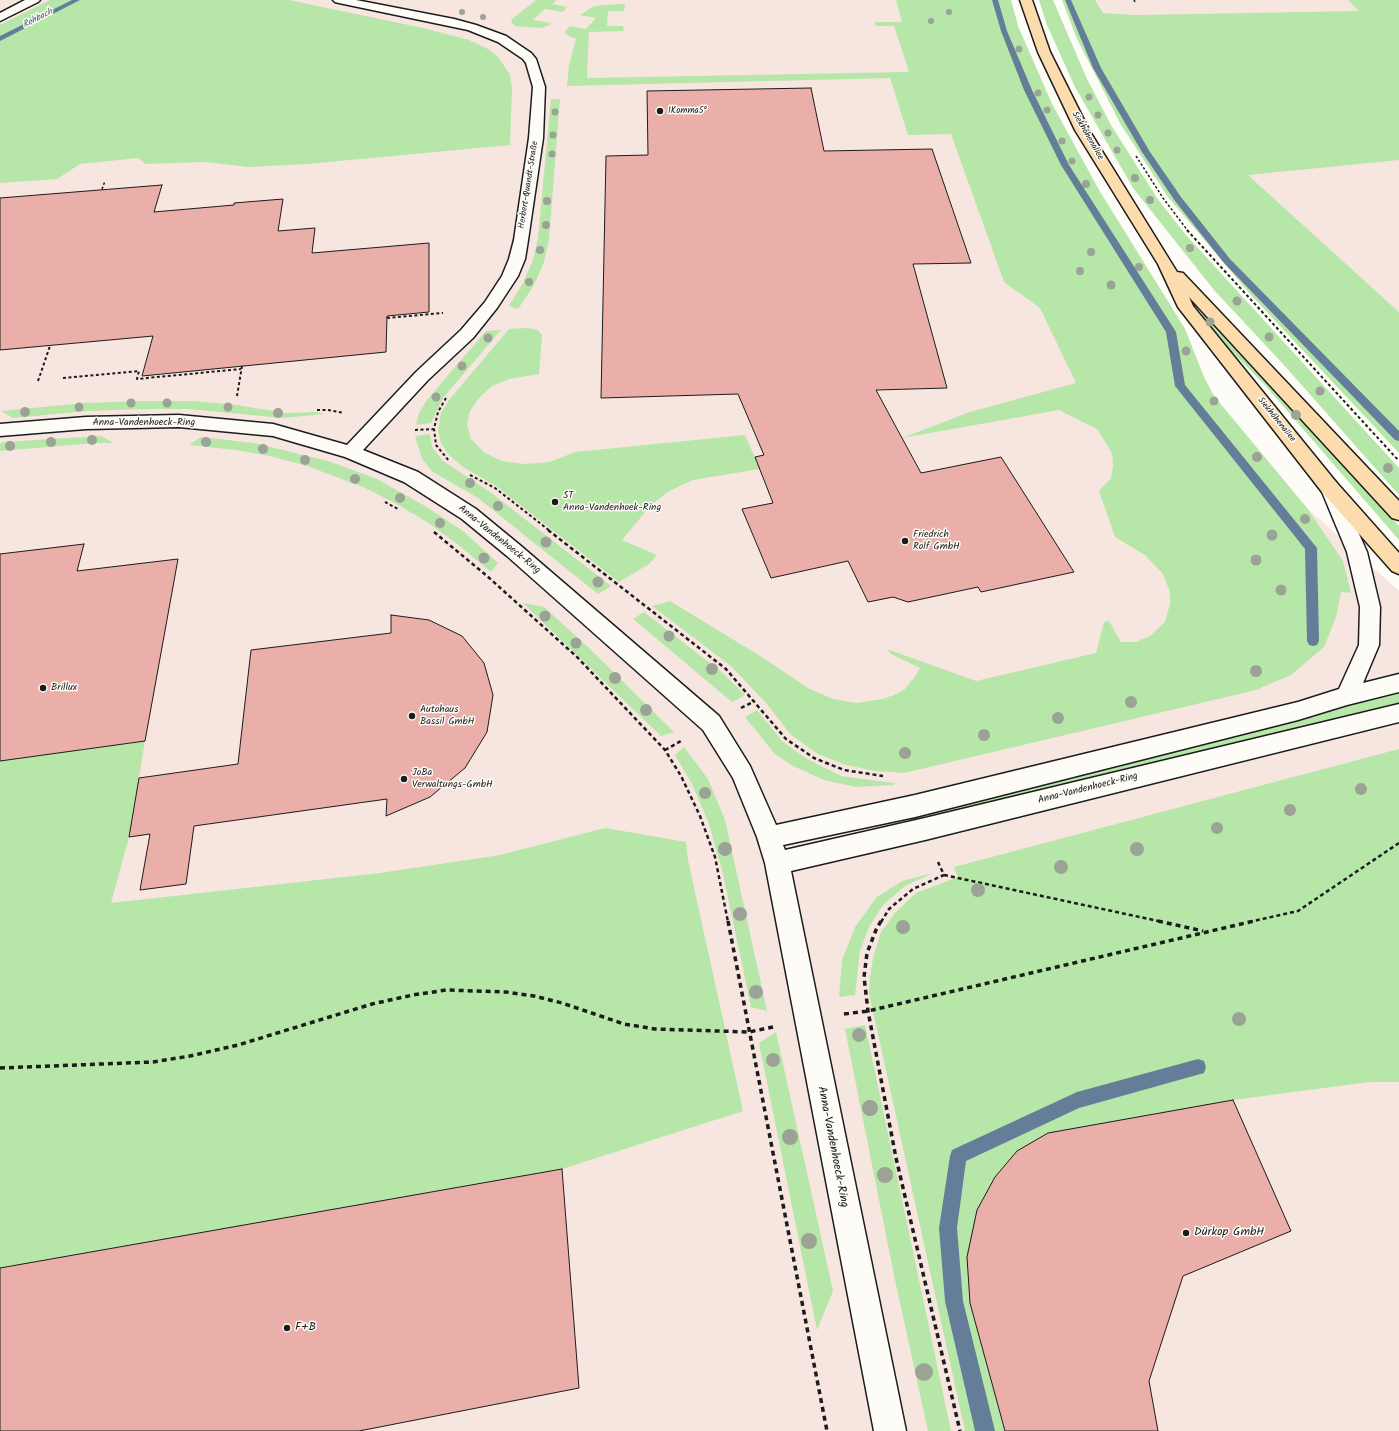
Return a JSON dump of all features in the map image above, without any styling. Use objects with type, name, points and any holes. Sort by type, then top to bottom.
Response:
[{"type":"main road","name":"Siekhöhenallee","points":[[1026,0],[1044,52],[1082,130],[1166,264],[1186,307],[1329,487],[1399,566]]},
{"type":"main road","name":"Siekhöhenallee","points":[[1166,264],[1242,342],[1399,513]]},
{"type":"street","points":[[0,18],[34,0]]},
{"type":"street","name":"Herbert-Quandt-Straße","points":[[339,0],[472,27],[502,38],[527,56],[532,62],[539,87],[536,138],[521,240],[517,259],[510,276],[488,309],[467,334],[422,376],[351,452]]},
{"type":"street","name":"Anna-Vandenhoeck-Ring","points":[[0,430],[86,423],[179,421],[273,430],[351,452],[411,477],[469,514],[514,551],[711,723],[742,774],[769,837],[777,864],[890,1431]]},
{"type":"street","points":[[1329,487],[1357,552],[1370,607],[1369,645],[1347,696]]},
{"type":"street","points":[[769,837],[915,806],[1298,711],[1347,696],[1399,683]]},
{"type":"street","name":"Anna-Vandenhoeck-Ring","points":[[777,864],[1399,713]]},
{"type":"path","points":[[1133,151],[1163,198],[1192,236],[1399,461]]},
{"type":"path","points":[[102,190],[105,181]]},
{"type":"path","points":[[387,318],[488,309]]},
{"type":"path","points":[[38,380],[50,346]]},
{"type":"path","points":[[63,378],[139,371],[137,379],[241,367],[236,401]]},
{"type":"path","points":[[415,430],[434,429]]},
{"type":"path","points":[[381,500],[400,510]]},
{"type":"path","points":[[431,530],[487,576],[577,657],[665,750],[681,776],[700,816],[715,857],[827,1431]]},
{"type":"path","points":[[807,1019],[868,1011],[1298,911],[1399,843]]},
{"type":"path","points":[[944,875],[1206,932]]},
{"type":"path","points":[[0,1068],[153,1062],[190,1056],[252,1041],[372,1004],[413,994],[446,990],[506,992],[534,996],[562,1003],[624,1024],[655,1029],[749,1032]]},
{"type":"shaded area","points":[[0,0],[1011,0],[1018,26],[1052,104],[1099,190],[1185,329],[1204,377],[1214,396],[1307,508],[1399,591],[1399,1431],[0,1431]]},
{"type":"shaded area","points":[[1089,0],[1399,0],[1399,312],[1248,175],[1137,15],[1103,13]]},
{"type":"green space","points":[[50,0],[289,0],[423,28],[469,40],[490,50],[499,58],[510,75],[512,87],[510,145],[307,164],[248,167],[205,162],[146,164],[138,158],[80,164],[57,179],[0,183],[0,25]]},
{"type":"green space","points":[[536,0],[557,0],[552,4],[567,7],[563,12],[545,9],[533,20],[551,23],[548,26],[540,28],[515,26],[511,22],[512,19]]},
{"type":"green space","points":[[896,0],[1011,0],[1018,26],[1052,104],[1099,190],[1185,329],[1204,377],[1214,396],[1307,508],[1343,561],[1351,593],[1341,592],[1336,617],[1324,647],[1291,675],[1256,690],[904,773],[875,771],[846,765],[818,754],[791,735],[767,704],[731,666],[652,606],[670,601],[765,659],[808,688],[833,699],[856,703],[883,699],[894,695],[905,689],[916,675],[920,668],[891,654],[887,649],[976,681],[1096,653],[1104,622],[1109,621],[1121,642],[1136,642],[1150,636],[1165,622],[1170,604],[1170,592],[1163,574],[1145,555],[1115,537],[1099,491],[1111,478],[1113,465],[1112,453],[1097,429],[1059,410],[902,438],[970,412],[1076,383],[1040,308],[1004,282],[951,134],[908,135],[890,78],[567,86],[569,65],[576,39],[567,35],[565,33],[566,30],[570,26],[586,29],[596,18],[580,15],[592,7],[625,4],[624,11],[608,11],[607,26],[623,26],[624,31],[589,32],[587,78],[909,72],[894,26],[876,26],[875,22],[902,22]]},
{"type":"green space","points":[[1039,0],[1053,0],[1087,79],[1111,125],[1157,198],[1186,235],[1399,468],[1399,495],[1283,364],[1214,290],[1133,188],[1075,87],[1047,25]]},
{"type":"green space","points":[[1062,0],[1095,0],[1103,13],[1137,15],[1359,11],[1348,0],[1399,0],[1399,160],[1248,175],[1399,312],[1399,453],[1251,295],[1168,197],[1121,125],[1077,39]]},
{"type":"green space","points":[[551,99],[560,99],[549,239],[544,262],[534,285],[518,309],[509,306],[523,283],[533,260],[538,238]]},
{"type":"green space","points":[[1208,313],[1294,405],[1399,526],[1399,540],[1264,384],[1198,316]]},
{"type":"green space","points":[[527,328],[538,330],[542,335],[539,374],[509,379],[492,386],[479,398],[470,411],[467,424],[471,439],[485,453],[502,461],[524,464],[550,462],[575,452],[745,435],[760,469],[693,480],[669,491],[650,506],[622,540],[657,555],[649,564],[619,582],[496,486],[463,467],[449,455],[441,443],[438,431],[441,413],[449,400],[509,329]]},
{"type":"green space","points":[[501,330],[443,398],[431,423],[416,425],[419,413],[427,400],[486,331]]},
{"type":"green space","points":[[193,401],[236,405],[286,413],[316,412],[325,414],[282,418],[188,409],[143,409],[88,411],[13,418],[1,411],[85,403]]},
{"type":"green space","points":[[430,434],[432,447],[443,461],[490,492],[611,586],[598,594],[478,498],[433,472],[422,459],[415,436]]},
{"type":"green space","points":[[101,436],[114,443],[96,443],[0,451],[0,444],[3,442]]},
{"type":"green space","points":[[201,437],[254,443],[328,461],[377,479],[425,506],[463,531],[498,563],[491,572],[456,543],[427,522],[395,503],[363,487],[307,466],[270,456],[236,450],[189,445]]},
{"type":"green space","points":[[523,603],[544,607],[590,649],[674,732],[661,736]]},
{"type":"green space","points":[[644,612],[724,674],[745,695],[732,702],[633,619]]},
{"type":"green space","points":[[1399,688],[1399,707],[932,820],[927,808]]},
{"type":"green space","points":[[757,710],[782,741],[807,759],[841,776],[894,783],[894,785],[856,787],[824,780],[791,765],[775,754],[745,717]]},
{"type":"green space","points":[[145,741],[129,837],[111,903],[380,873],[500,855],[605,828],[686,842],[688,860],[743,1111],[562,1169],[0,1268],[0,761]]},
{"type":"green space","points":[[684,747],[708,779],[725,820],[767,1011],[751,1007],[723,874],[709,824],[692,784],[675,755]]},
{"type":"green space","points":[[1399,749],[1399,1082],[1369,1082],[1233,1100],[1017,1151],[995,1177],[977,1210],[967,1257],[970,1303],[1005,1431],[965,1431],[869,993],[873,958],[881,932],[895,913],[916,893],[958,877],[954,867]]},
{"type":"green space","points":[[933,873],[905,886],[883,905],[869,927],[860,951],[855,995],[839,997],[842,960],[855,927],[877,897],[902,881]]},
{"type":"green space","points":[[865,1025],[951,1431],[928,1431],[895,1280],[845,1029]]},
{"type":"green space","points":[[776,1032],[833,1291],[817,1330],[759,1043]]},
{"type":"building","points":[[811,88],[824,151],[932,149],[971,263],[913,264],[947,388],[876,390],[921,473],[1001,457],[1074,572],[981,592],[978,587],[908,602],[893,597],[868,602],[848,561],[771,578],[742,509],[773,503],[755,457],[764,455],[738,394],[601,398],[606,156],[648,155],[647,91]]},
{"type":"building","points":[[162,185],[154,212],[283,199],[278,231],[315,228],[312,253],[429,243],[429,312],[387,316],[386,352],[142,376],[153,336],[0,350],[0,198]]},
{"type":"building","name":"Brillux","points":[[84,544],[77,571],[178,559],[145,741],[0,761],[0,554]]},
{"type":"building","points":[[391,615],[429,620],[462,636],[484,663],[493,695],[487,732],[465,768],[430,797],[386,816],[387,799],[194,826],[186,884],[140,890],[150,834],[129,837],[139,778],[238,764],[251,650],[391,633]]},
{"type":"building","points":[[1233,1100],[1291,1231],[1183,1276],[1149,1381],[1158,1431],[1005,1431],[970,1303],[967,1257],[977,1210],[995,1177],[1017,1151],[1048,1133]]},
{"type":"building","name":"F+B","points":[[562,1169],[579,1388],[359,1431],[0,1431],[0,1268]]},
{"type":"waterway","name":"Rehbach","points":[[0,39],[77,0]]},
{"type":"waterway","points":[[995,0],[1004,31],[1028,90],[1065,165],[1171,332],[1180,386],[1311,548],[1313,641]]},
{"type":"waterway","points":[[1068,0],[1097,68],[1146,152],[1178,199],[1227,261],[1399,437]]},
{"type":"waterway","points":[[985,1431],[954,1301],[948,1228],[958,1156],[1077,1100],[1198,1067]]},
{"type":"place","name":"1Komma5°","points":[[660,111]]},
{"type":"place","name":"ST Anna-Vandenhoek-Ring","points":[[555,502]]},
{"type":"place","name":"Friedrich Rolf GmbH","points":[[905,541]]},
{"type":"place","name":"Brillux","points":[[43,688]]},
{"type":"place","name":"Autohaus Bassil GmbH","points":[[412,716]]},
{"type":"place","name":"JoBa Verwaltungs-GmbH","points":[[404,779]]},
{"type":"place","name":"Dürkop GmbH","points":[[1186,1233]]},
{"type":"place","name":"F+B","points":[[287,1328]]}]
